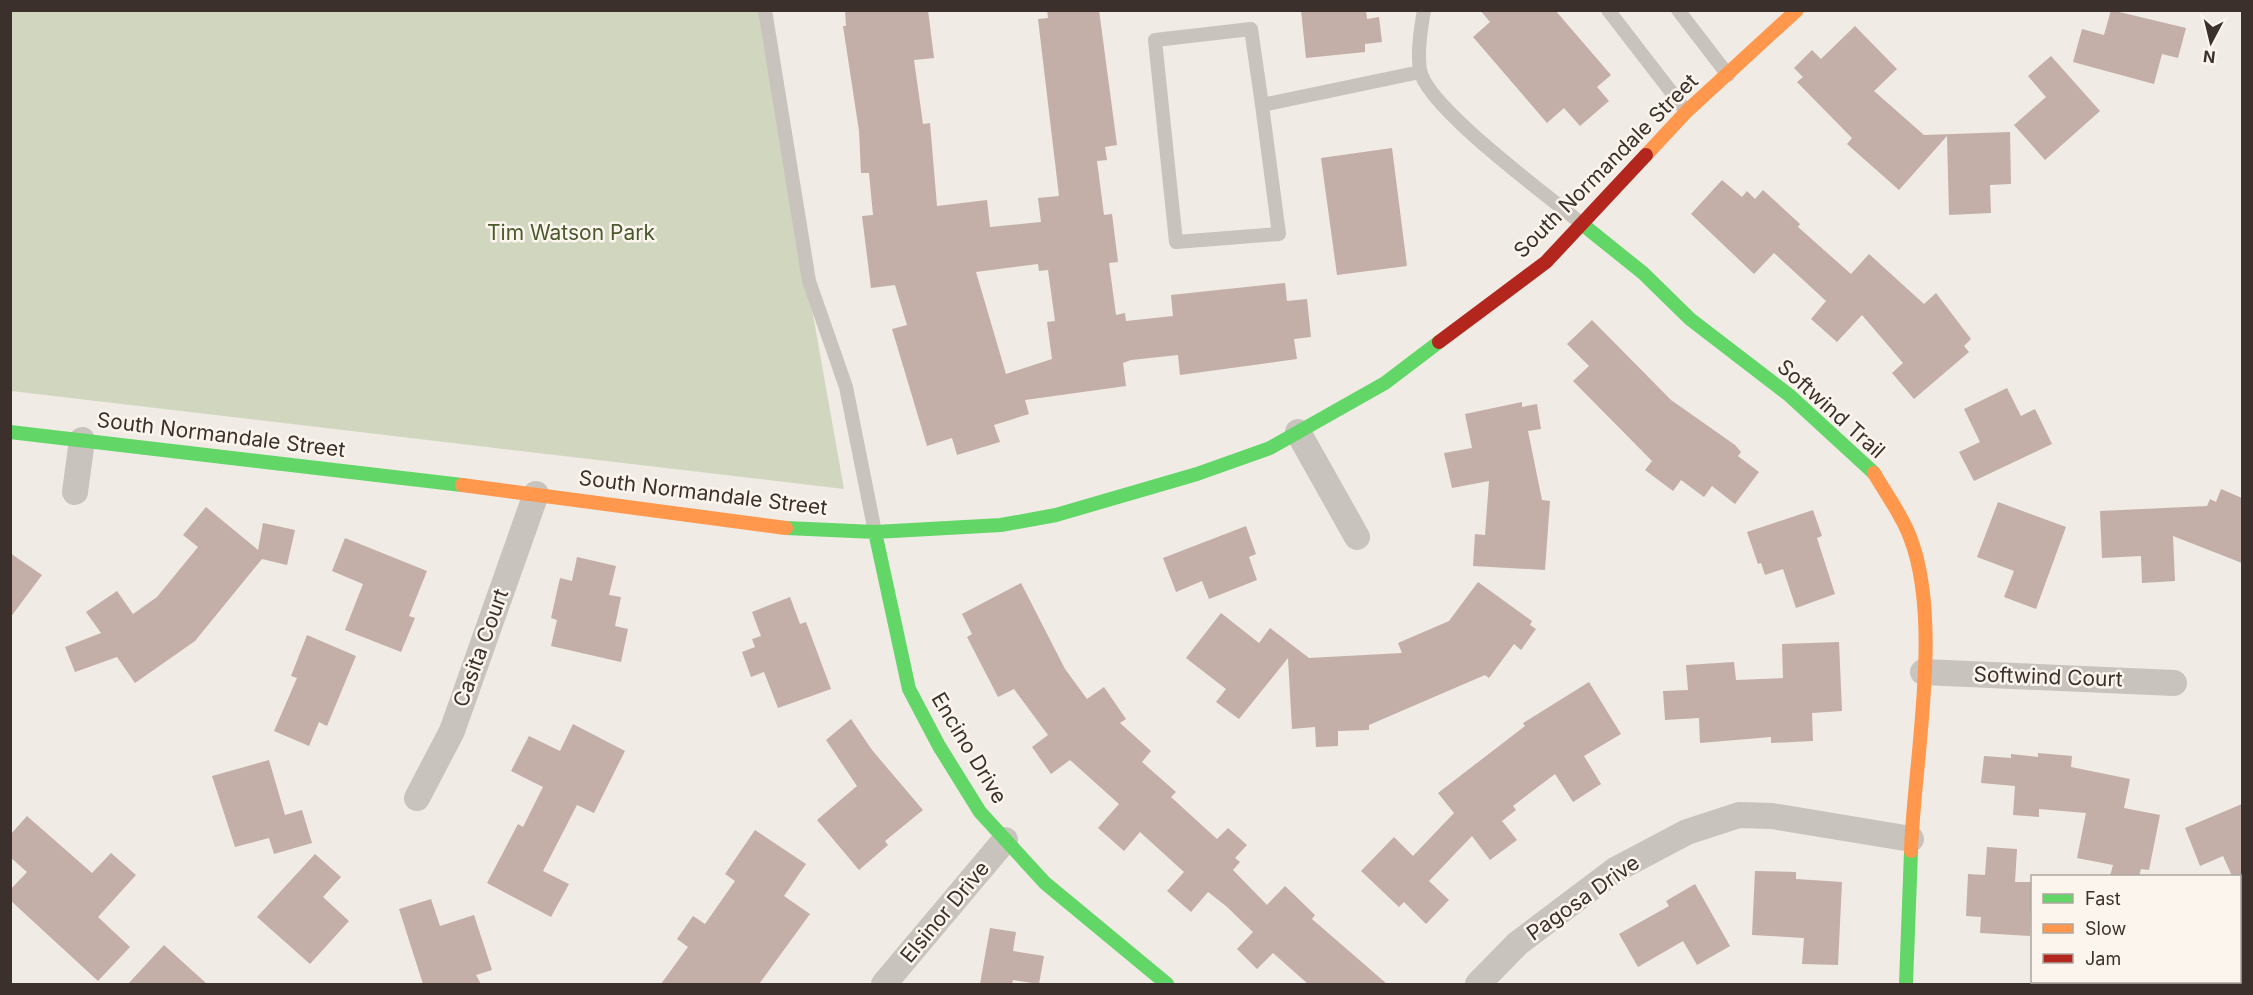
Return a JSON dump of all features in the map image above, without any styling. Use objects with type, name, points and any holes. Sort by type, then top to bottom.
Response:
[{"type":"street","name":"South Normandale Street","points":[[10,432],[536,494],[777,528],[875,532],[1001,525],[1056,516],[1197,474],[1270,448],[1385,383],[1546,262],[1687,111],[1797,10]]},
{"type":"street","name":"Softwind Trail","points":[[1582,224],[1643,273],[1690,319],[1789,395],[1871,468],[1910,537],[1919,575],[1926,637],[1911,839],[1906,984]]},
{"type":"street","points":[[1298,432],[1357,537]]},
{"type":"street","points":[[75,492],[82,440]]},
{"type":"street","name":"Casita Court","points":[[417,798],[452,731],[536,494]]},
{"type":"street","name":"Encino Drive","points":[[875,532],[909,688],[939,746],[980,812],[1045,883],[1167,984]]},
{"type":"street","name":"Softwind Court","points":[[1923,672],[2174,683]]},
{"type":"street","name":"Pagosa Drive","points":[[1478,984],[1517,944],[1615,870],[1687,832],[1739,815],[1772,816],[1911,839]]},
{"type":"street","name":"Elsinor Drive","points":[[884,984],[1005,840]]},
{"type":"lane","points":[[765,10],[809,281],[846,387],[875,532]]},
{"type":"lane","points":[[1424,10],[1420,72],[1435,95],[1465,129],[1582,224]]},
{"type":"lane","points":[[1608,10],[1687,111]]},
{"type":"lane","points":[[1678,10],[1728,75]]},
{"type":"lane","points":[[1251,29],[1262,105],[1279,234],[1176,242],[1155,40],[1251,29]]},
{"type":"lane","points":[[1262,105],[1420,72]]},
{"type":"green space","name":"Tim Watson Park","points":[[11,11],[759,11],[844,489],[11,391]]},
{"type":"building","points":[[845,10],[928,10],[934,58],[914,60],[923,124],[930,123],[937,206],[987,200],[990,227],[1041,222],[1038,198],[1059,196],[1038,19],[1048,18],[1047,10],[1099,10],[1117,145],[1105,147],[1107,160],[1097,161],[1104,215],[1112,214],[1118,262],[1109,263],[1116,315],[1125,313],[1126,321],[1173,316],[1171,295],[1285,283],[1287,301],[1307,299],[1311,337],[1294,339],[1297,359],[1180,375],[1178,355],[1131,360],[1123,363],[1126,386],[1025,400],[1029,414],[994,425],[1000,442],[957,455],[952,438],[927,446],[892,329],[907,325],[895,285],[871,288],[862,216],[873,215],[869,173],[861,173],[859,131],[843,26],[846,26]],"holes":[[[1038,264],[1039,271],[1048,270],[1055,321],[1047,322],[1052,359],[1006,374],[976,272]]]},
{"type":"building","points":[[1301,10],[1366,10],[1367,19],[1379,17],[1382,42],[1365,44],[1365,52],[1306,58]]},
{"type":"building","points":[[1480,10],[1555,10],[1611,75],[1597,87],[1609,101],[1580,126],[1564,108],[1547,123],[1473,37],[1490,22]]},
{"type":"building","points":[[2111,10],[2186,28],[2178,58],[2162,54],[2154,84],[2073,62],[2082,29],[2104,35]]},
{"type":"building","points":[[1855,26],[1897,69],[1874,91],[1924,135],[2010,132],[2011,184],[1990,185],[1991,213],[1949,215],[1947,136],[1899,190],[1847,144],[1852,138],[1797,82],[1803,77],[1794,68],[1812,50],[1821,59]]},
{"type":"building","points":[[2051,56],[2100,111],[2045,160],[2014,125],[2046,97],[2028,76]]},
{"type":"building","points":[[1392,148],[1407,266],[1337,275],[1321,158]]},
{"type":"building","points":[[1722,180],[1742,197],[1747,191],[1755,199],[1763,190],[1800,224],[1798,227],[1851,274],[1869,254],[1924,304],[1936,293],[1971,339],[1964,346],[1969,352],[1914,399],[1892,373],[1903,363],[1862,315],[1837,342],[1811,319],[1826,301],[1774,253],[1754,274],[1691,214]]},
{"type":"building","points":[[1592,320],[1671,400],[1735,445],[1741,452],[1738,456],[1759,472],[1735,504],[1712,486],[1704,497],[1681,480],[1673,491],[1645,470],[1652,461],[1573,381],[1589,366],[1567,344]]},
{"type":"building","points":[[2007,388],[2021,416],[2035,409],[2052,444],[1974,481],[1959,452],[1980,442],[1964,409]]},
{"type":"building","points":[[1522,402],[1522,407],[1537,404],[1541,429],[1528,431],[1542,500],[1550,501],[1545,570],[1473,566],[1475,534],[1485,535],[1489,481],[1452,488],[1444,453],[1472,448],[1465,414]]},
{"type":"building","points":[[2221,489],[2242,498],[2242,563],[2173,536],[2175,581],[2142,583],[2141,556],[2102,558],[2100,511],[2207,506],[2210,499],[2216,502]]},
{"type":"building","points":[[1998,502],[2066,527],[2036,609],[2004,597],[2014,571],[1977,557]]},
{"type":"building","points":[[206,507],[258,550],[263,523],[295,530],[287,565],[262,559],[195,641],[135,683],[117,657],[75,672],[65,647],[101,633],[86,612],[117,591],[133,614],[157,597],[198,547],[183,535]]},
{"type":"building","points":[[1813,510],[1822,536],[1817,538],[1835,594],[1796,608],[1783,569],[1765,575],[1761,563],[1758,564],[1747,532]]},
{"type":"building","points":[[1246,526],[1256,554],[1249,557],[1257,580],[1209,599],[1202,581],[1176,592],[1163,558]]},
{"type":"building","points":[[345,538],[427,571],[409,616],[415,618],[401,652],[345,630],[363,584],[332,571]]},
{"type":"building","points":[[10,553],[42,575],[10,618]]},
{"type":"building","points":[[577,557],[616,566],[609,595],[621,597],[615,626],[628,629],[621,662],[551,646],[557,620],[551,618],[560,578],[572,581]]},
{"type":"building","points":[[1478,582],[1532,621],[1530,625],[1536,629],[1521,650],[1514,644],[1489,678],[1485,675],[1369,725],[1369,730],[1338,731],[1338,746],[1316,747],[1315,727],[1292,729],[1288,658],[1239,719],[1216,702],[1226,689],[1186,658],[1221,613],[1259,643],[1270,628],[1309,658],[1402,653],[1398,643],[1449,621]]},
{"type":"building","points":[[1021,583],[1065,669],[1087,699],[1104,687],[1126,719],[1120,723],[1151,751],[1142,762],[1176,792],[1171,797],[1217,839],[1228,828],[1247,845],[1235,858],[1240,862],[1233,870],[1267,905],[1285,886],[1315,915],[1312,919],[1387,984],[1308,984],[1273,953],[1257,969],[1237,949],[1253,932],[1226,906],[1208,892],[1191,912],[1167,891],[1184,872],[1140,832],[1124,851],[1098,828],[1119,804],[1070,760],[1051,774],[1032,747],[1048,735],[1014,689],[998,697],[967,637],[972,634],[962,614]]},
{"type":"building","points":[[790,597],[800,624],[806,622],[831,689],[778,708],[764,672],[751,677],[742,652],[755,647],[752,639],[761,636],[752,612]]},
{"type":"building","points":[[307,635],[356,656],[327,726],[319,722],[309,746],[274,731],[297,678],[291,676]]},
{"type":"building","points":[[1839,642],[1842,711],[1812,713],[1813,741],[1771,743],[1771,737],[1700,743],[1699,718],[1665,720],[1663,691],[1688,690],[1686,665],[1734,662],[1736,680],[1783,678],[1782,644]]},
{"type":"building","points":[[1589,682],[1621,734],[1584,756],[1601,784],[1573,802],[1555,774],[1513,806],[1516,810],[1502,821],[1517,840],[1490,860],[1472,836],[1429,881],[1449,900],[1426,924],[1404,902],[1399,907],[1361,871],[1394,837],[1413,856],[1454,813],[1438,793],[1525,726],[1523,723]]},
{"type":"building","points":[[851,719],[872,750],[923,810],[885,841],[888,845],[859,870],[817,820],[857,786],[826,740]]},
{"type":"building","points":[[573,724],[625,751],[594,813],[577,805],[543,871],[569,884],[551,917],[487,883],[518,824],[523,827],[543,787],[511,771],[529,736],[560,751]]},
{"type":"building","points":[[2038,753],[2072,756],[2071,767],[2130,779],[2124,808],[2160,815],[2149,870],[2141,869],[2139,875],[2110,875],[2113,865],[2077,858],[2086,813],[2039,809],[2039,817],[2013,815],[2015,786],[1981,783],[1984,756],[2011,758],[2011,754],[2038,757]]},
{"type":"building","points":[[269,760],[285,815],[302,810],[312,843],[274,854],[269,838],[235,847],[212,776]]},
{"type":"building","points":[[2242,804],[2242,902],[2241,875],[2232,875],[2223,856],[2200,866],[2185,828]]},
{"type":"building","points":[[27,816],[92,873],[111,853],[136,875],[98,917],[130,947],[98,981],[10,900],[10,890],[27,872],[10,857],[10,835]]},
{"type":"building","points":[[755,830],[806,864],[784,896],[810,914],[759,984],[661,984],[688,947],[677,939],[693,916],[705,924],[735,881],[725,874]]},
{"type":"building","points":[[1987,847],[2017,849],[2015,882],[2031,882],[2030,936],[1980,933],[1981,917],[1966,916],[1968,874],[1985,875]]},
{"type":"building","points":[[315,854],[341,877],[323,897],[349,921],[310,964],[257,917]]},
{"type":"building","points":[[1755,871],[1796,872],[1796,879],[1842,882],[1838,965],[1802,964],[1804,938],[1752,935]]},
{"type":"building","points":[[1695,884],[1730,946],[1697,965],[1683,941],[1638,967],[1619,934],[1669,906],[1666,901]]},
{"type":"building","points":[[431,899],[440,926],[474,915],[492,970],[476,975],[481,984],[423,984],[399,909]]},
{"type":"building","points":[[990,928],[1016,932],[1013,951],[1044,956],[1039,984],[1013,980],[1012,984],[980,984]]},
{"type":"building","points":[[164,945],[207,984],[128,984]]},
{"type":"traffic: fast","points":[[1582,224],[1643,273],[1690,319],[1789,395],[1874,473]]},
{"type":"traffic: fast","points":[[786,528],[875,532],[1001,525],[1056,515],[1197,474],[1270,448],[1385,383],[1439,342]]},
{"type":"traffic: fast","points":[[10,432],[462,485]]},
{"type":"traffic: fast","points":[[875,532],[909,689],[939,746],[980,812],[1045,883],[1167,984]]},
{"type":"traffic: fast","points":[[1906,984],[1911,851]]},
{"type":"traffic: slow","points":[[1646,155],[1687,111],[1797,10]]},
{"type":"traffic: slow","points":[[1874,473],[1910,537],[1920,571],[1924,609],[1926,650],[1924,692],[1911,851]]},
{"type":"traffic: slow","points":[[462,485],[786,528]]},
{"type":"traffic: jam","points":[[1439,342],[1546,262],[1646,155]]}]
